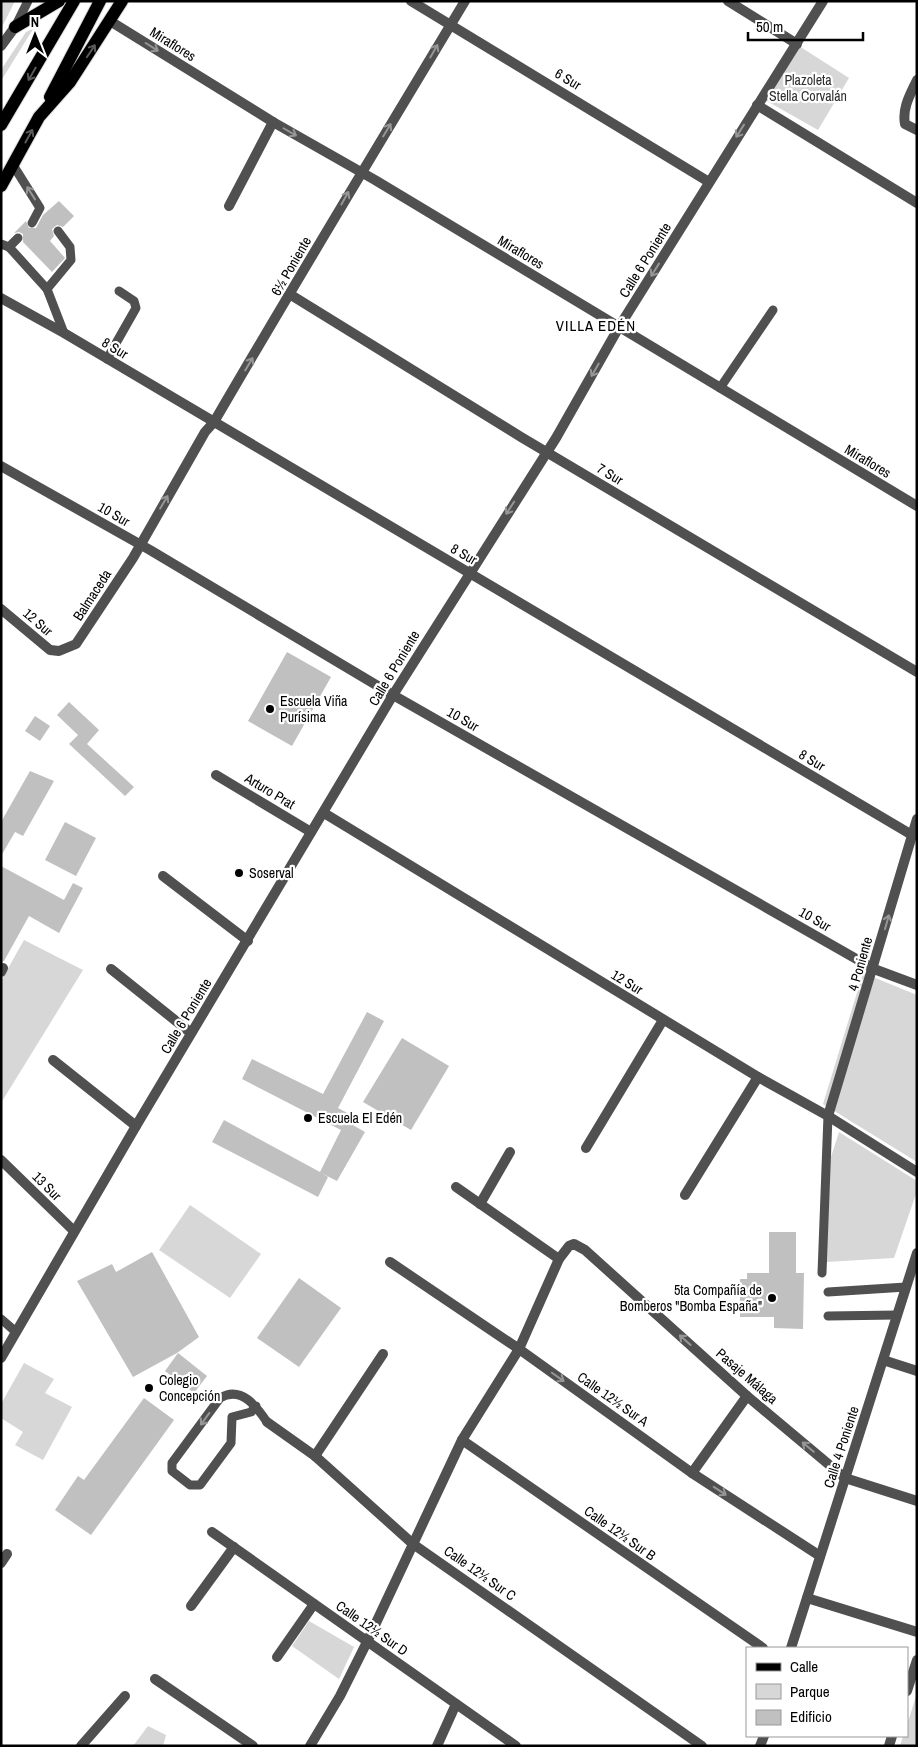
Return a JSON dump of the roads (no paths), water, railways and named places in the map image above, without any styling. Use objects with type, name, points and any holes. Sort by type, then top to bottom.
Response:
[{"type":"main road","points":[[15,27],[59,1]]},
{"type":"main road","points":[[1,126],[74,1]]},
{"type":"main road","points":[[1,186],[100,1]]},
{"type":"main road","points":[[39,117],[70,82],[122,1]]},
{"type":"street","name":"6 Sur","points":[[412,1],[709,182]]},
{"type":"street","name":"6½ Poniente","points":[[141,545],[206,432],[214,422],[291,295],[362,172],[465,1]]},
{"type":"street","points":[[728,1],[797,44]]},
{"type":"street","name":"Calle 6 Poniente","points":[[1,1358],[74,1231],[393,694],[468,572],[546,452],[619,327],[823,1]]},
{"type":"street","name":"Miraflores","points":[[110,21],[273,122],[362,172],[917,506]]},
{"type":"street","points":[[1,46],[15,27]]},
{"type":"street","points":[[917,80],[905,105],[903,115],[906,124],[917,130]]},
{"type":"street","points":[[757,105],[917,204]]},
{"type":"street","points":[[228,206],[273,122]]},
{"type":"street","name":"7 Sur","points":[[291,295],[546,452],[917,672]]},
{"type":"street","name":"8 Sur","points":[[1,298],[64,333],[912,835]]},
{"type":"street","name":"10 Sur","points":[[1,466],[141,545],[393,694],[874,969],[917,985]]},
{"type":"street","name":"Balmaceda","points":[[59,651],[76,644],[141,545]]},
{"type":"street","name":"12 Sur","points":[[1,608],[42,645],[50,650],[59,651]]},
{"type":"street","name":"Arturo Prat","points":[[216,775],[311,832]]},
{"type":"street","name":"12 Sur","points":[[324,813],[662,1020],[828,1116],[917,1172]]},
{"type":"street","name":"4 Poniente","points":[[828,1116],[874,969],[917,819]]},
{"type":"street","points":[[163,876],[248,941]]},
{"type":"street","points":[[111,969],[191,1033]]},
{"type":"street","points":[[586,1148],[662,1020]]},
{"type":"street","points":[[53,1060],[136,1126]]},
{"type":"street","points":[[685,1195],[758,1077]]},
{"type":"street","points":[[480,1204],[510,1152]]},
{"type":"street","name":"13 Sur","points":[[1,1160],[74,1231]]},
{"type":"street","points":[[310,1746],[340,1696],[368,1642],[462,1440],[518,1349],[559,1259],[456,1187]]},
{"type":"street","name":"Pasaje Málaga","points":[[559,1259],[566,1249],[574,1244],[585,1250],[747,1396],[845,1478],[917,1501]]},
{"type":"street","name":"Calle 4 Poniente","points":[[791,1647],[917,1253]]},
{"type":"street","name":"Calle 12½ Sur A","points":[[390,1262],[518,1349],[692,1473],[820,1556]]},
{"type":"street","points":[[315,1456],[382,1354]]},
{"type":"street","points":[[883,1360],[917,1370]]},
{"type":"street","points":[[692,1473],[747,1396]]},
{"type":"street","name":"Calle 12½ Sur C","points":[[267,1422],[315,1456],[413,1544],[702,1746]]},
{"type":"street","name":"Calle 12½ Sur B","points":[[462,1440],[762,1647]]},
{"type":"street","name":"Calle 12½ Sur D","points":[[212,1532],[516,1746]]},
{"type":"street","points":[[192,1606],[234,1548]]},
{"type":"street","points":[[807,1598],[917,1632]]},
{"type":"street","points":[[277,1657],[314,1604]]},
{"type":"street","points":[[908,1688],[917,1660]]},
{"type":"street","points":[[155,1679],[253,1746]]},
{"type":"street","points":[[81,1746],[124,1696]]},
{"type":"street","points":[[437,1746],[456,1704]]},
{"type":"lane","points":[[15,27],[28,1]]},
{"type":"lane","points":[[13,165],[42,211],[32,223]]},
{"type":"lane","points":[[47,289],[71,260],[71,250],[58,232]]},
{"type":"lane","points":[[18,238],[5,245],[47,289],[64,333]]},
{"type":"lane","points":[[107,359],[136,308],[134,301],[119,291]]},
{"type":"lane","points":[[720,388],[773,310]]},
{"type":"lane","points":[[822,1273],[828,1116]]},
{"type":"lane","points":[[828,1292],[906,1287]]},
{"type":"lane","points":[[828,1316],[897,1315]]},
{"type":"lane","points":[[1,1319],[16,1332]]},
{"type":"lane","name":"Calle 12½ Sur C","points":[[256,1406],[251,1412],[237,1414],[232,1417],[231,1443],[200,1485],[190,1485],[172,1471],[172,1463],[220,1398],[225,1395],[239,1395],[256,1406],[267,1422]]},
{"type":"place","name":"Escuela Viña Purísima","points":[[270,709]]},
{"type":"place","name":"Soserval","points":[[239,873]]},
{"type":"place","name":"Escuela El Edén","points":[[308,1118]]},
{"type":"place","name":"5ta Compañía de Bomberos \"Bomba España\"","points":[[772,1298]]},
{"type":"place","name":"Colegio Concepción","points":[[149,1388]]},
{"type":"district","name":"VILLA EDÉN","points":[[596,326]]},
{"type":"park label","name":"Plazoleta Stella Corvalán","points":[[808,88]]}]
